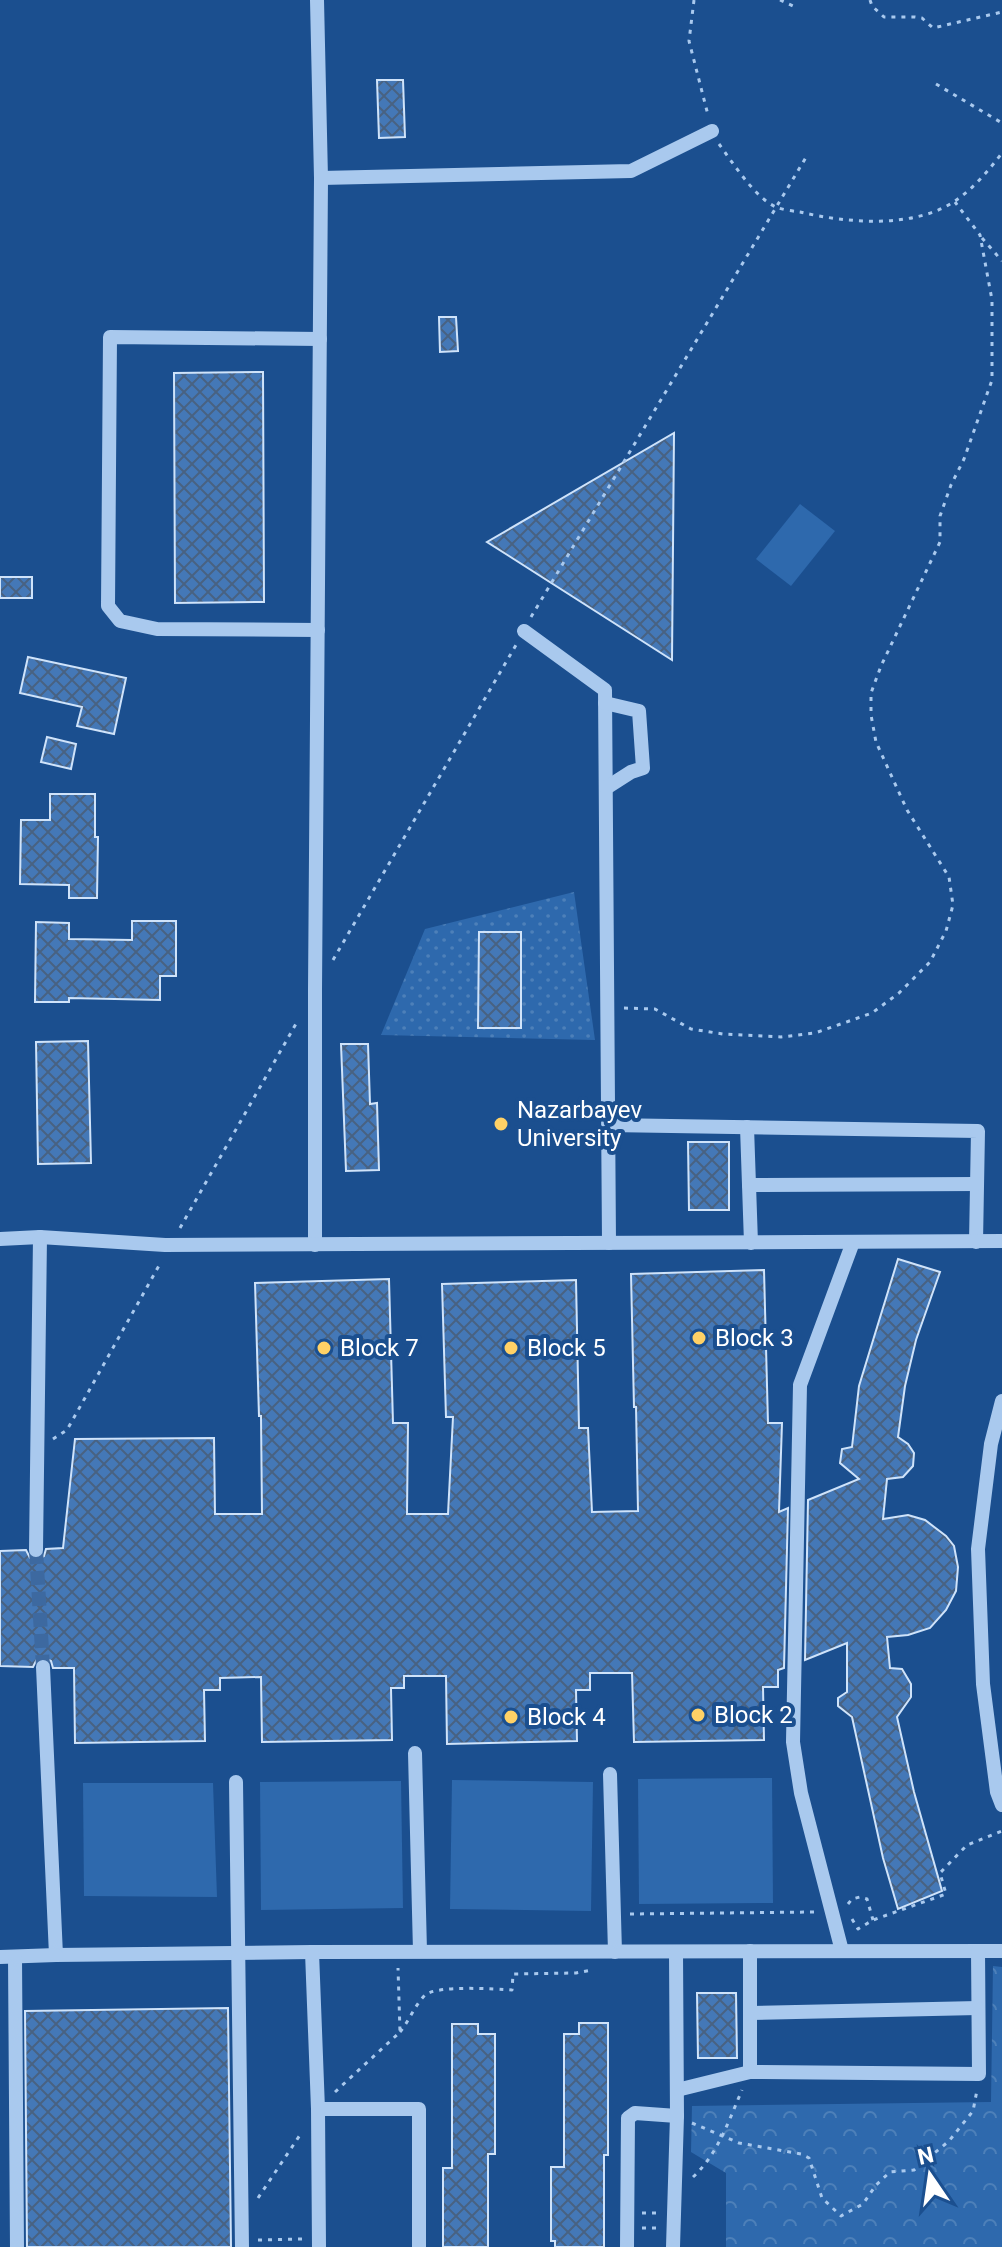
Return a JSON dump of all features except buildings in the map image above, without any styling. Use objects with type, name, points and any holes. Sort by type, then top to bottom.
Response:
[{"type":"street","points":[[315,1245],[321,178],[317,0]]},
{"type":"street","points":[[321,178],[631,171],[712,131]]},
{"type":"street","points":[[318,630],[157,629],[120,621],[108,606],[110,337],[320,339]]},
{"type":"street","points":[[524,631],[605,690],[609,1243]]},
{"type":"street","points":[[605,703],[639,711],[643,768],[606,788]]},
{"type":"street","points":[[609,1125],[978,1131],[976,1242]]},
{"type":"street","points":[[747,1127],[751,1243]]},
{"type":"street","points":[[749,1185],[977,1184]]},
{"type":"street","points":[[36,1550],[40,1237]]},
{"type":"street","points":[[0,1239],[40,1237],[170,1245],[1002,1241]]},
{"type":"street","points":[[842,1951],[801,1793],[793,1742],[800,1385],[853,1242]]},
{"type":"street","points":[[1002,1401],[991,1444],[978,1549],[983,1684],[997,1792],[1002,1805]]},
{"type":"street","points":[[43,1667],[56,1955]]},
{"type":"street","points":[[415,1753],[420,1951]]},
{"type":"street","points":[[608,1952],[614,1914],[610,1774]]},
{"type":"street","points":[[236,1782],[242,2244]]},
{"type":"street","points":[[17,2247],[8,1957],[397,1951],[1002,1951]]},
{"type":"street","points":[[750,1951],[750,2072]]},
{"type":"street","points":[[677,2090],[750,2072],[979,2074],[978,1951]]},
{"type":"street","points":[[312,1952],[319,2243]]},
{"type":"street","points":[[673,2247],[677,2116],[676,1952]]},
{"type":"street","points":[[750,2013],[978,2008]]},
{"type":"street","points":[[318,2109],[419,2109],[419,2247]]},
{"type":"street","points":[[627,2247],[628,2118],[635,2113],[677,2116]]},
{"type":"path","points":[[694,0],[689,41],[712,131],[760,195],[776,207],[825,218],[882,222],[925,215],[955,202],[1002,153]]},
{"type":"path","points":[[780,0],[795,7]]},
{"type":"path","points":[[870,0],[884,17],[922,18],[933,28],[1002,12]]},
{"type":"path","points":[[936,84],[1002,123]]},
{"type":"path","points":[[331,963],[808,154]]},
{"type":"path","points":[[955,202],[1002,261]]},
{"type":"path","points":[[608,1007],[655,1009],[691,1029],[723,1034],[781,1037],[815,1033],[872,1013],[899,993],[930,962],[946,931],[953,905],[949,877],[907,810],[876,742],[871,693],[940,542],[940,516],[992,380],[992,300],[980,235]]},
{"type":"path","points":[[37,1450],[67,1430],[300,1017]]},
{"type":"path","points":[[873,1920],[867,1899],[852,1899],[847,1906],[858,1929],[873,1920],[946,1894],[940,1873],[967,1845],[1002,1831]]},
{"type":"path","points":[[614,1914],[833,1914]]},
{"type":"path","points":[[397,1951],[400,2032]]},
{"type":"path","points":[[318,2109],[400,2032],[424,1996],[431,1991],[512,1990],[513,1974],[576,1973],[601,1968],[608,1952]]},
{"type":"path","points":[[676,2193],[702,2169],[722,2137],[750,2072]]},
{"type":"path","points":[[677,2116],[739,2143],[809,2158],[822,2198],[841,2216],[863,2204],[890,2172],[914,2170],[949,2141],[973,2111],[979,2074]]},
{"type":"path","points":[[242,2221],[301,2134]]},
{"type":"path","points":[[626,2221],[674,2212]]},
{"type":"path","points":[[626,2221],[673,2228]]},
{"type":"path","points":[[242,2244],[319,2243]]},
{"type":"green space","points":[[800,504],[835,531],[791,586],[756,559]]},
{"type":"green space","points":[[574,892],[595,1040],[381,1035],[425,929]]},
{"type":"green space","points":[[772,1778],[773,1903],[639,1904],[638,1779]]},
{"type":"green space","points":[[452,1780],[593,1782],[591,1911],[450,1909]]},
{"type":"green space","points":[[401,1781],[403,1908],[261,1910],[260,1782]]},
{"type":"green space","points":[[83,1783],[213,1783],[217,1897],[84,1896]]},
{"type":"green space","points":[[993,1966],[1002,1967],[1002,2247],[726,2247],[726,2173],[691,2152],[692,2106],[991,2102]]},
{"type":"tunnel","points":[[36,1550],[43,1667]]},
{"type":"place","name":"Nazarbayev University","points":[[501,1124]]},
{"type":"place","name":"Block 3","points":[[699,1338]]},
{"type":"place","name":"Block 7","points":[[324,1348]]},
{"type":"place","name":"Block 5","points":[[511,1348]]},
{"type":"place","name":"Block 2","points":[[698,1715]]},
{"type":"place","name":"Block 4","points":[[511,1717]]}]
